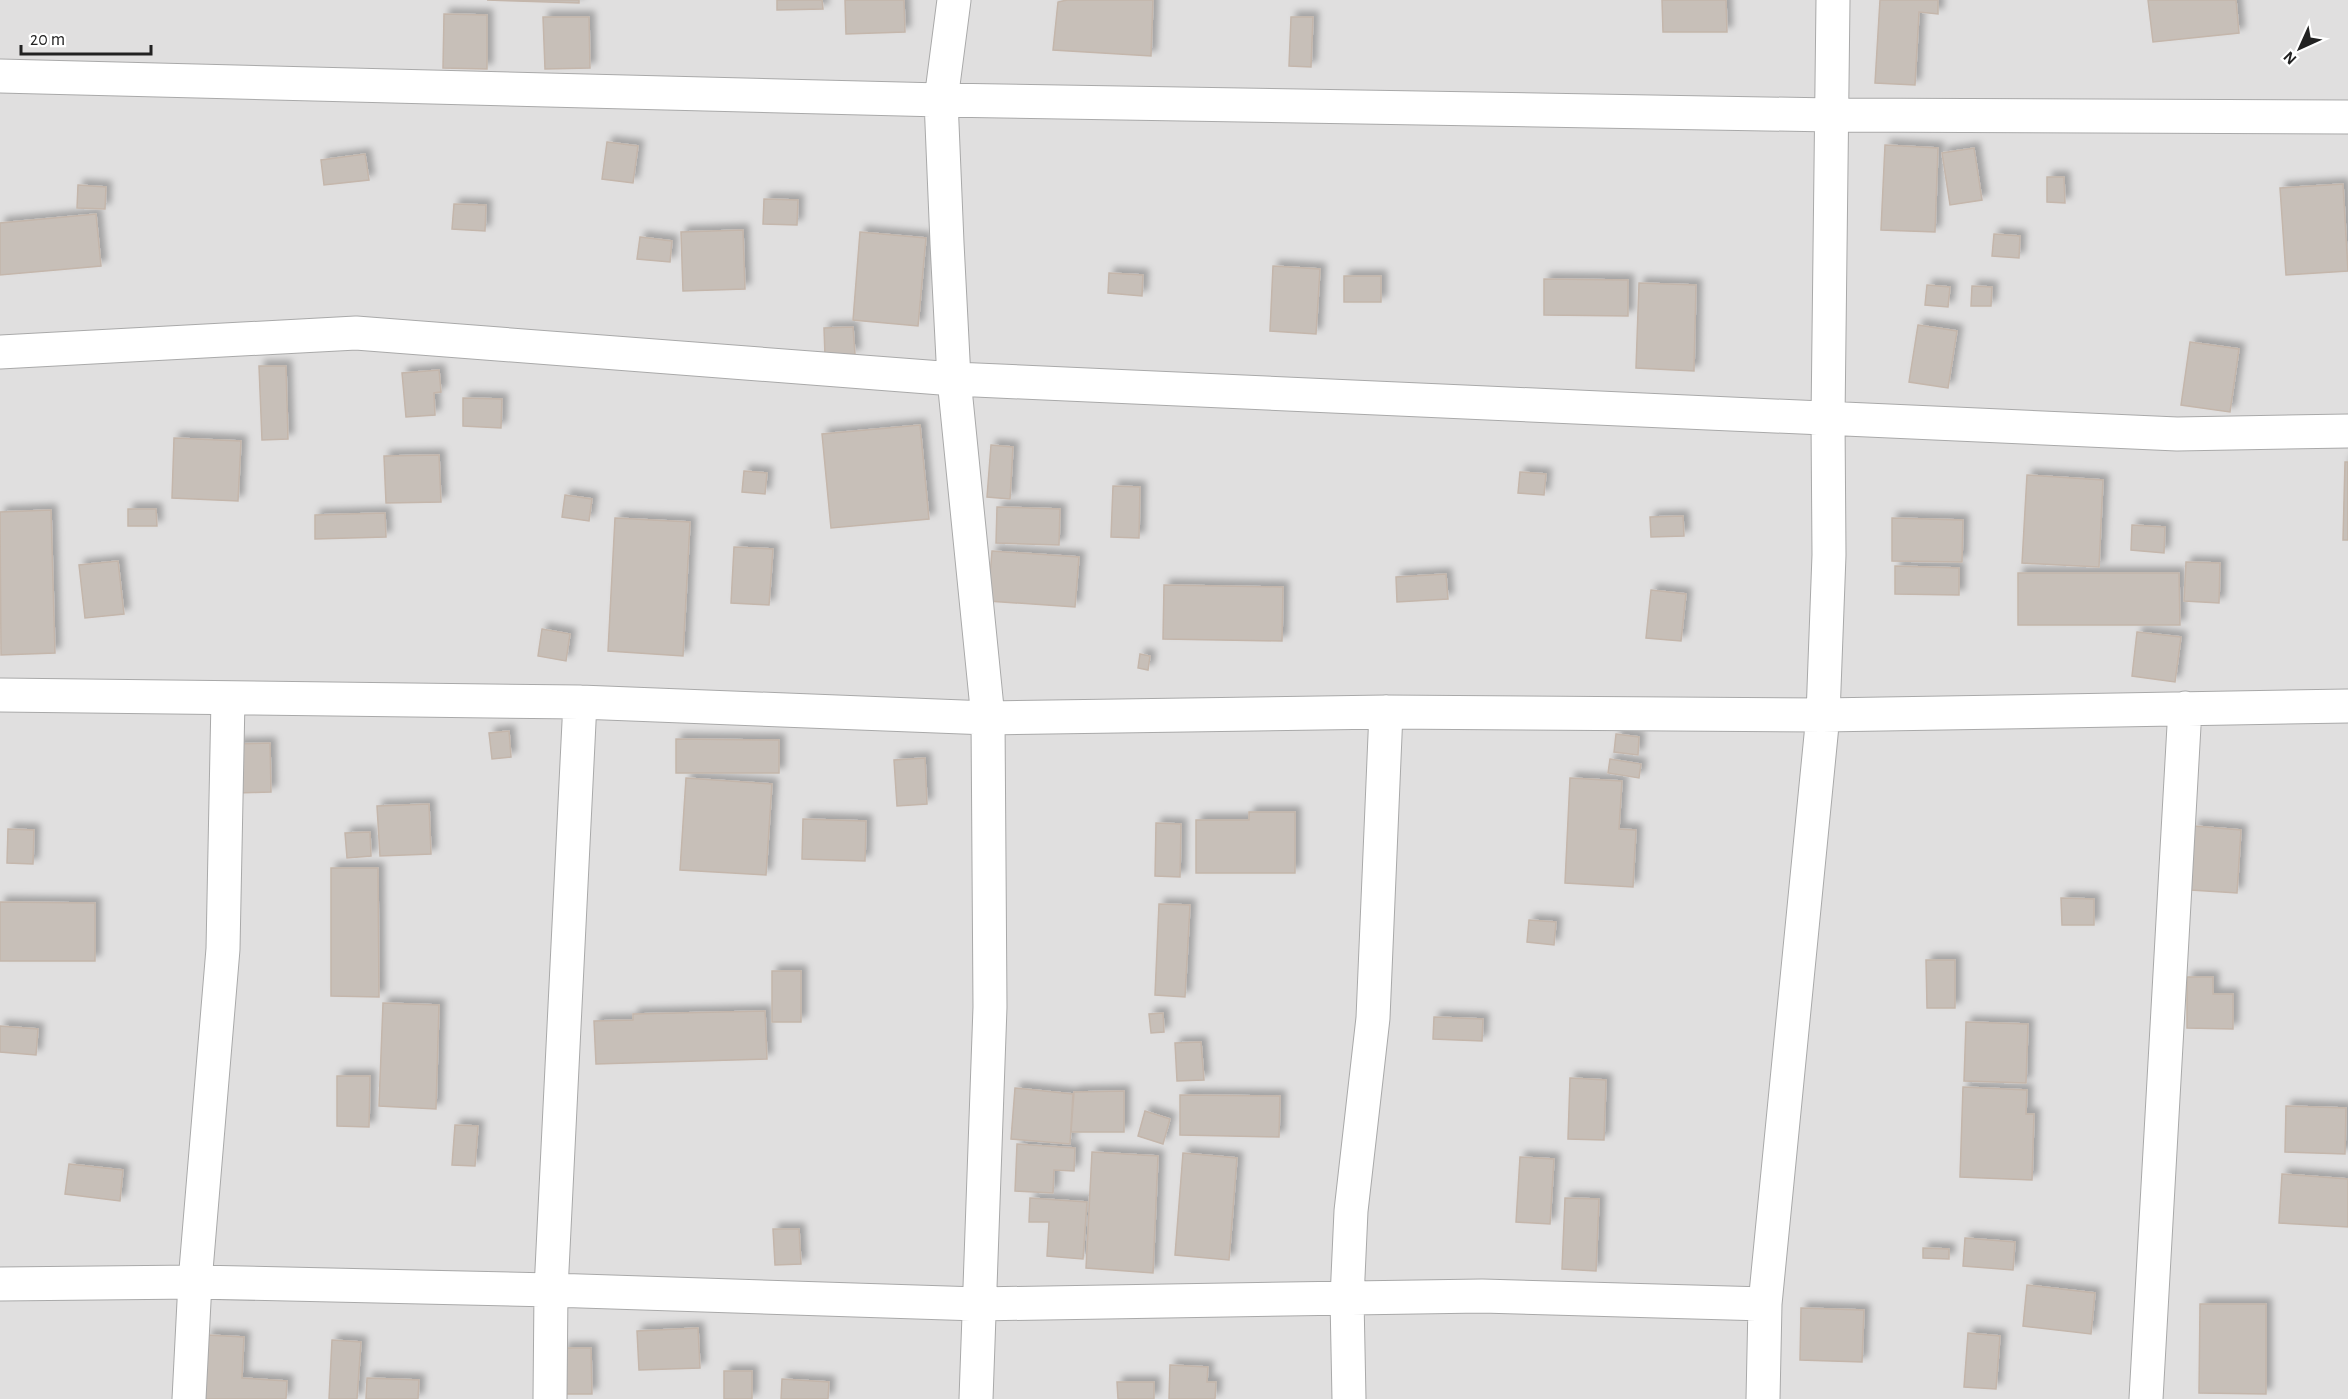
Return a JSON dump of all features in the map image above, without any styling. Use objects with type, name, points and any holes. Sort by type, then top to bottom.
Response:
[{"type":"street","points":[[954,0],[941,100],[954,379],[988,718],[990,1007],[976,1399]]},
{"type":"street","points":[[1763,1399],[1765,1304],[1823,715],[1829,555],[1827,418],[1833,0]]},
{"type":"street","points":[[0,76],[941,100],[1831,115],[2348,117]]},
{"type":"street","points":[[0,352],[357,333],[954,379],[2177,434],[2348,430]]},
{"type":"street","points":[[0,695],[580,702],[988,718],[1386,712],[1823,715],[2348,706]]},
{"type":"street","points":[[189,1399],[195,1282],[224,949],[228,699]]},
{"type":"street","points":[[550,1399],[551,1290],[580,702]]},
{"type":"street","points":[[2146,1399],[2186,708]]},
{"type":"street","points":[[1349,1399],[1347,1299],[1351,1211],[1373,1018],[1386,712]]},
{"type":"street","points":[[0,1284],[195,1282],[551,1290],[978,1304],[1482,1296],[1765,1304]]},
{"type":"shaded area","points":[[0,0],[2348,0],[2348,1399],[0,1399]]},
{"type":"building","points":[[487,0],[579,0],[579,3]]},
{"type":"building","points":[[777,0],[822,0],[823,9],[777,10]]},
{"type":"building","points":[[845,0],[904,0],[905,32],[846,34]]},
{"type":"building","points":[[1067,0],[1153,0],[1151,56],[1053,50],[1058,2]]},
{"type":"building","points":[[1662,0],[1726,0],[1727,32],[1663,32]]},
{"type":"building","points":[[1880,0],[1938,0],[1938,14],[1919,12],[1915,85],[1875,83]]},
{"type":"building","points":[[2148,0],[2236,0],[2239,33],[2153,42]]},
{"type":"building","points":[[444,14],[487,15],[487,69],[443,68]]},
{"type":"building","points":[[543,17],[589,17],[590,68],[545,69]]},
{"type":"building","points":[[1291,17],[1313,17],[1311,67],[1289,66]]},
{"type":"building","points":[[607,142],[638,146],[633,183],[602,179]]},
{"type":"building","points":[[1885,145],[1938,148],[1935,232],[1881,230]]},
{"type":"building","points":[[1974,148],[1982,200],[1950,205],[1942,153]]},
{"type":"building","points":[[365,154],[369,180],[324,185],[321,160]]},
{"type":"building","points":[[2047,177],[2064,177],[2065,203],[2047,202]]},
{"type":"building","points":[[2343,184],[2348,271],[2286,275],[2280,188]]},
{"type":"building","points":[[78,185],[106,187],[105,209],[77,208]]},
{"type":"building","points":[[764,199],[798,200],[797,225],[763,224]]},
{"type":"building","points":[[454,204],[486,205],[485,231],[452,229]]},
{"type":"building","points":[[96,214],[101,266],[0,275],[0,223]]},
{"type":"building","points":[[743,230],[745,289],[683,291],[681,232]]},
{"type":"building","points":[[860,232],[926,238],[918,326],[853,320]]},
{"type":"building","points":[[1994,234],[2020,236],[2019,258],[1992,256]]},
{"type":"building","points":[[640,237],[672,241],[670,262],[637,259]]},
{"type":"building","points":[[1273,266],[1320,269],[1316,334],[1270,331]]},
{"type":"building","points":[[1109,273],[1143,275],[1142,296],[1108,293]]},
{"type":"building","points":[[1344,276],[1381,276],[1381,302],[1344,302]]},
{"type":"building","points":[[1544,279],[1628,280],[1628,316],[1544,315]]},
{"type":"building","points":[[1639,283],[1696,285],[1694,371],[1636,368]]},
{"type":"building","points":[[1927,285],[1950,287],[1948,307],[1925,305]]},
{"type":"building","points":[[1972,286],[1992,287],[1991,306],[1971,306]]},
{"type":"building","points":[[1918,325],[1957,331],[1948,388],[1909,382]]},
{"type":"building","points":[[853,327],[855,354],[825,356],[824,328]]},
{"type":"building","points":[[2190,342],[2239,349],[2230,412],[2181,405]]},
{"type":"building","points":[[259,366],[286,366],[288,439],[262,440]]},
{"type":"building","points":[[439,370],[441,392],[434,393],[435,415],[406,417],[402,373]]},
{"type":"building","points":[[463,398],[502,399],[501,428],[463,426]]},
{"type":"building","points":[[920,425],[929,519],[831,528],[822,434]]},
{"type":"building","points":[[174,438],[241,441],[238,501],[172,498]]},
{"type":"building","points":[[991,445],[1013,447],[1010,499],[987,497]]},
{"type":"building","points":[[439,455],[441,502],[386,503],[384,456]]},
{"type":"building","points":[[2345,462],[2348,462],[2348,540],[2343,540]]},
{"type":"building","points":[[744,471],[767,473],[765,494],[742,492]]},
{"type":"building","points":[[1520,472],[1546,474],[1544,495],[1518,493]]},
{"type":"building","points":[[2027,475],[2103,480],[2099,567],[2022,563]]},
{"type":"building","points":[[1113,486],[1140,487],[1139,538],[1111,537]]},
{"type":"building","points":[[565,495],[592,499],[589,521],[562,517]]},
{"type":"building","points":[[997,507],[1060,509],[1059,545],[996,543]]},
{"type":"building","points":[[128,509],[156,509],[157,526],[128,526]]},
{"type":"building","points":[[51,510],[55,653],[1,655],[0,512]]},
{"type":"building","points":[[385,513],[386,537],[315,539],[315,515]]},
{"type":"building","points":[[1683,516],[1684,536],[1651,537],[1650,517]]},
{"type":"building","points":[[615,518],[690,522],[683,656],[608,651]]},
{"type":"building","points":[[1892,518],[1963,520],[1962,562],[1892,561]]},
{"type":"building","points":[[2132,525],[2165,527],[2164,553],[2131,550]]},
{"type":"building","points":[[734,547],[773,549],[769,605],[731,603]]},
{"type":"building","points":[[992,551],[1079,557],[1075,607],[988,601]]},
{"type":"building","points":[[118,561],[124,614],[85,618],[79,565]]},
{"type":"building","points":[[2186,562],[2220,563],[2219,603],[2184,601]]},
{"type":"building","points":[[1895,566],[1959,568],[1959,595],[1895,594]]},
{"type":"building","points":[[2018,573],[2179,573],[2180,625],[2018,625]]},
{"type":"building","points":[[1446,574],[1448,599],[1397,602],[1396,577]]},
{"type":"building","points":[[1164,585],[1283,587],[1282,641],[1163,639]]},
{"type":"building","points":[[1651,590],[1686,594],[1681,641],[1646,638]]},
{"type":"building","points":[[542,629],[570,634],[566,661],[538,656]]},
{"type":"building","points":[[2137,632],[2181,637],[2175,682],[2132,676]]},
{"type":"building","points":[[1140,654],[1150,656],[1148,670],[1138,668]]},
{"type":"building","points":[[509,731],[511,757],[492,759],[489,733]]},
{"type":"building","points":[[1616,734],[1639,737],[1638,755],[1614,752]]},
{"type":"building","points":[[676,739],[779,740],[779,773],[676,773]]},
{"type":"building","points":[[270,743],[271,792],[236,793],[235,744]]},
{"type":"building","points":[[925,758],[927,804],[897,806],[894,760]]},
{"type":"building","points":[[1610,759],[1641,764],[1639,778],[1608,773]]},
{"type":"building","points":[[686,778],[772,784],[766,875],[680,870]]},
{"type":"building","points":[[1570,778],[1622,781],[1619,829],[1636,830],[1633,887],[1565,883]]},
{"type":"building","points":[[429,804],[431,854],[380,856],[377,806]]},
{"type":"building","points":[[1249,812],[1295,812],[1295,873],[1196,873],[1196,820],[1249,820]]},
{"type":"building","points":[[803,819],[866,821],[865,861],[802,859]]},
{"type":"building","points":[[1156,823],[1181,824],[1180,877],[1155,876]]},
{"type":"building","points":[[2194,826],[2241,830],[2237,893],[2191,890]]},
{"type":"building","points":[[8,829],[34,830],[33,864],[7,863]]},
{"type":"building","points":[[370,832],[371,856],[347,858],[345,833]]},
{"type":"building","points":[[331,868],[378,868],[379,997],[331,996]]},
{"type":"building","points":[[2061,898],[2094,899],[2094,925],[2062,925]]},
{"type":"building","points":[[0,902],[95,903],[95,961],[0,961]]},
{"type":"building","points":[[1159,904],[1190,905],[1185,997],[1155,995]]},
{"type":"building","points":[[1529,920],[1556,922],[1554,945],[1527,942]]},
{"type":"building","points":[[1926,960],[1955,960],[1955,1008],[1927,1008]]},
{"type":"building","points":[[772,971],[801,971],[801,1022],[772,1022]]},
{"type":"building","points":[[2187,977],[2213,977],[2213,994],[2233,994],[2233,1029],[2187,1028]]},
{"type":"building","points":[[383,1003],[439,1005],[436,1109],[379,1106]]},
{"type":"building","points":[[765,1011],[767,1059],[596,1064],[594,1021],[633,1020],[633,1014]]},
{"type":"building","points":[[1163,1013],[1164,1032],[1151,1033],[1149,1014]]},
{"type":"building","points":[[1434,1017],[1483,1019],[1482,1041],[1433,1039]]},
{"type":"building","points":[[1966,1022],[2028,1024],[2026,1083],[1964,1081]]},
{"type":"building","points":[[0,1026],[38,1029],[36,1055],[0,1052]]},
{"type":"building","points":[[1201,1042],[1204,1080],[1177,1081],[1175,1043]]},
{"type":"building","points":[[337,1076],[370,1076],[369,1127],[337,1126]]},
{"type":"building","points":[[1570,1078],[1606,1080],[1604,1140],[1568,1139]]},
{"type":"building","points":[[1963,1087],[2027,1090],[2026,1114],[2034,1114],[2032,1180],[1960,1177]]},
{"type":"building","points":[[1015,1088],[1073,1094],[1070,1144],[1011,1139]]},
{"type":"building","points":[[1124,1091],[1124,1132],[1071,1132],[1074,1092]]},
{"type":"building","points":[[1180,1095],[1280,1096],[1279,1137],[1180,1135]]},
{"type":"building","points":[[2286,1106],[2346,1108],[2345,1154],[2285,1152]]},
{"type":"building","points":[[1145,1111],[1170,1119],[1163,1144],[1138,1136]]},
{"type":"building","points":[[455,1125],[478,1126],[475,1166],[452,1165]]},
{"type":"building","points":[[1017,1144],[1075,1148],[1074,1171],[1054,1170],[1053,1193],[1015,1191]]},
{"type":"building","points":[[1092,1152],[1158,1156],[1153,1273],[1086,1268]]},
{"type":"building","points":[[1183,1153],[1237,1158],[1229,1260],[1175,1255]]},
{"type":"building","points":[[1520,1157],[1554,1159],[1550,1224],[1516,1222]]},
{"type":"building","points":[[69,1164],[123,1170],[120,1201],[65,1194]]},
{"type":"building","points":[[2282,1174],[2348,1179],[2348,1227],[2279,1223]]},
{"type":"building","points":[[1030,1198],[1087,1202],[1083,1259],[1047,1256],[1049,1222],[1029,1222]]},
{"type":"building","points":[[1565,1198],[1599,1199],[1596,1271],[1562,1269]]},
{"type":"building","points":[[773,1229],[799,1229],[801,1264],[775,1265]]},
{"type":"building","points":[[1965,1238],[2015,1242],[2013,1270],[1963,1266]]},
{"type":"building","points":[[1923,1248],[1949,1249],[1949,1259],[1923,1258]]},
{"type":"building","points":[[2027,1285],[2095,1293],[2091,1334],[2023,1326]]},
{"type":"building","points":[[2200,1304],[2266,1304],[2266,1394],[2199,1393]]},
{"type":"building","points":[[1801,1308],[1864,1310],[1862,1362],[1800,1360]]},
{"type":"building","points":[[698,1328],[700,1368],[639,1370],[637,1331]]},
{"type":"building","points":[[1968,1333],[2000,1336],[1996,1389],[1964,1387]]},
{"type":"building","points":[[207,1335],[244,1337],[242,1378],[287,1381],[286,1399],[204,1399]]},
{"type":"building","points":[[332,1340],[361,1342],[357,1399],[329,1399]]},
{"type":"building","points":[[563,1348],[591,1348],[592,1394],[564,1394]]},
{"type":"building","points":[[1170,1365],[1208,1367],[1207,1382],[1216,1382],[1215,1399],[1169,1399]]},
{"type":"building","points":[[724,1371],[752,1371],[752,1399],[724,1399]]},
{"type":"building","points":[[367,1378],[419,1380],[418,1399],[366,1399]]},
{"type":"building","points":[[782,1379],[829,1382],[828,1399],[781,1399]]},
{"type":"building","points":[[1117,1382],[1154,1382],[1154,1399],[1118,1399]]}]
